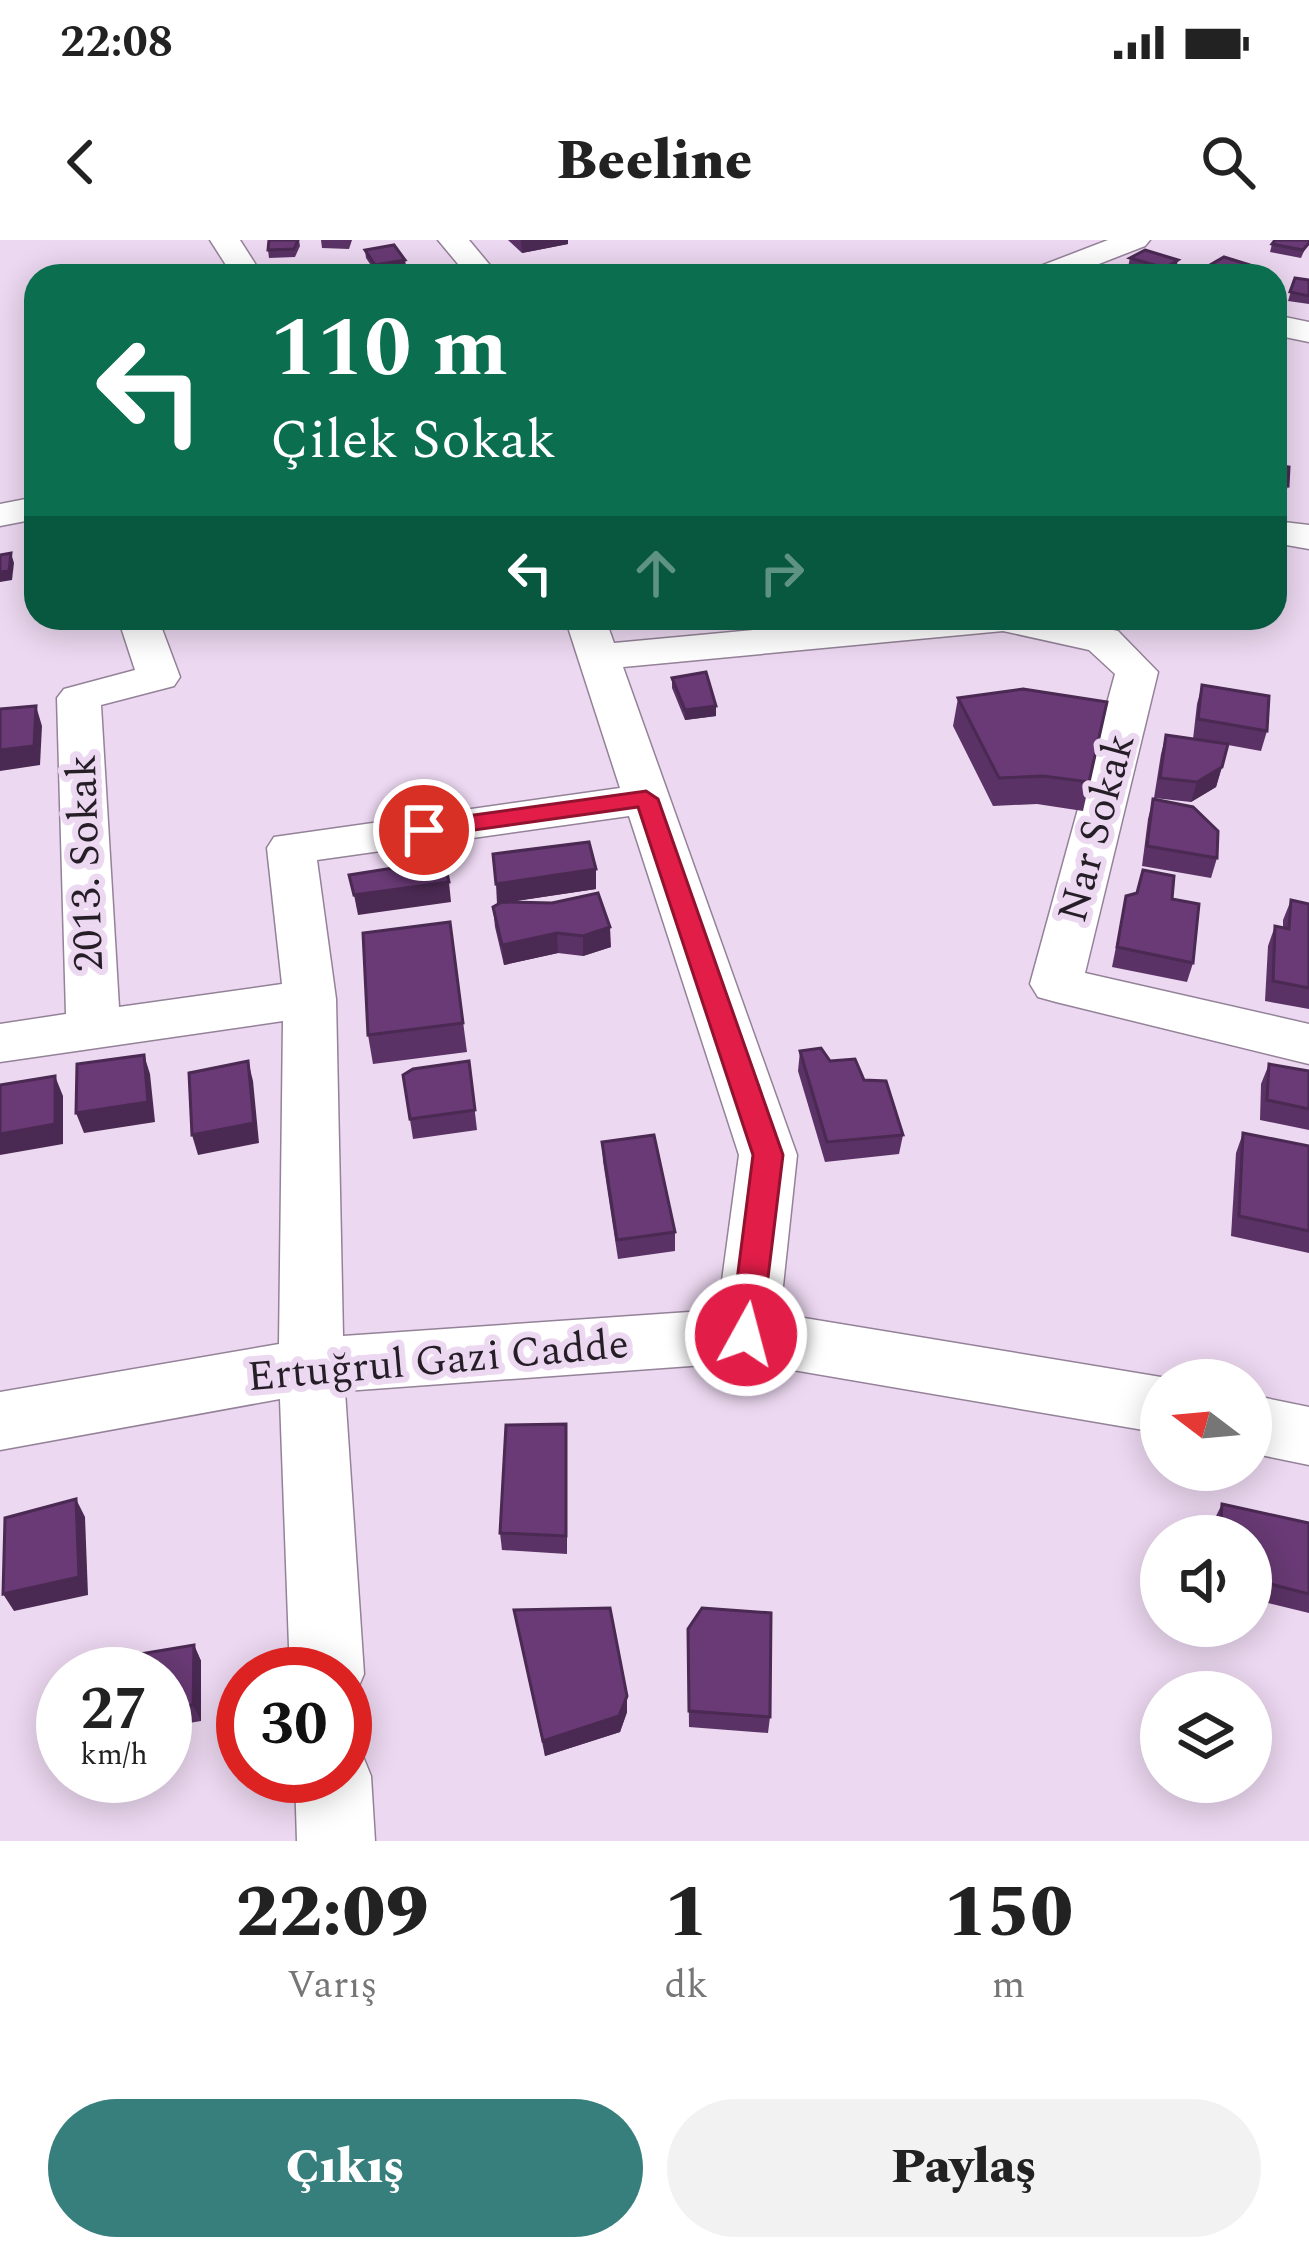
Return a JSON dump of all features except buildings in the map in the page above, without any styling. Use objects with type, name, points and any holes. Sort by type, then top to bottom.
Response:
[{"type":"street","points":[[453,240],[474,264]]},
{"type":"street","points":[[1072,264],[1135,240]]},
{"type":"street","name":"2013. Sokak","points":[[94,1029],[79,698],[159,677],[142,630]]},
{"type":"street","points":[[746,1335],[768,1155],[592,637],[751,630]]},
{"type":"street","name":"Nar Sokak","points":[[1055,630],[1103,640],[1137,672],[1056,984],[1309,1044]]},
{"type":"street","points":[[326,1647],[310,1366],[310,999],[291,848],[646,799]]},
{"type":"street","points":[[0,1042],[310,999]]},
{"type":"street","name":"Ertuğrul Gazi Cadde","points":[[0,1421],[310,1366],[746,1335],[1140,1401]]},
{"type":"street","points":[[1272,1428],[1309,1436]]},
{"type":"street","points":[[334,1803],[336,1841]]},
{"type":"route","points":[[424,830],[646,799],[768,1155],[746,1335]]}]
